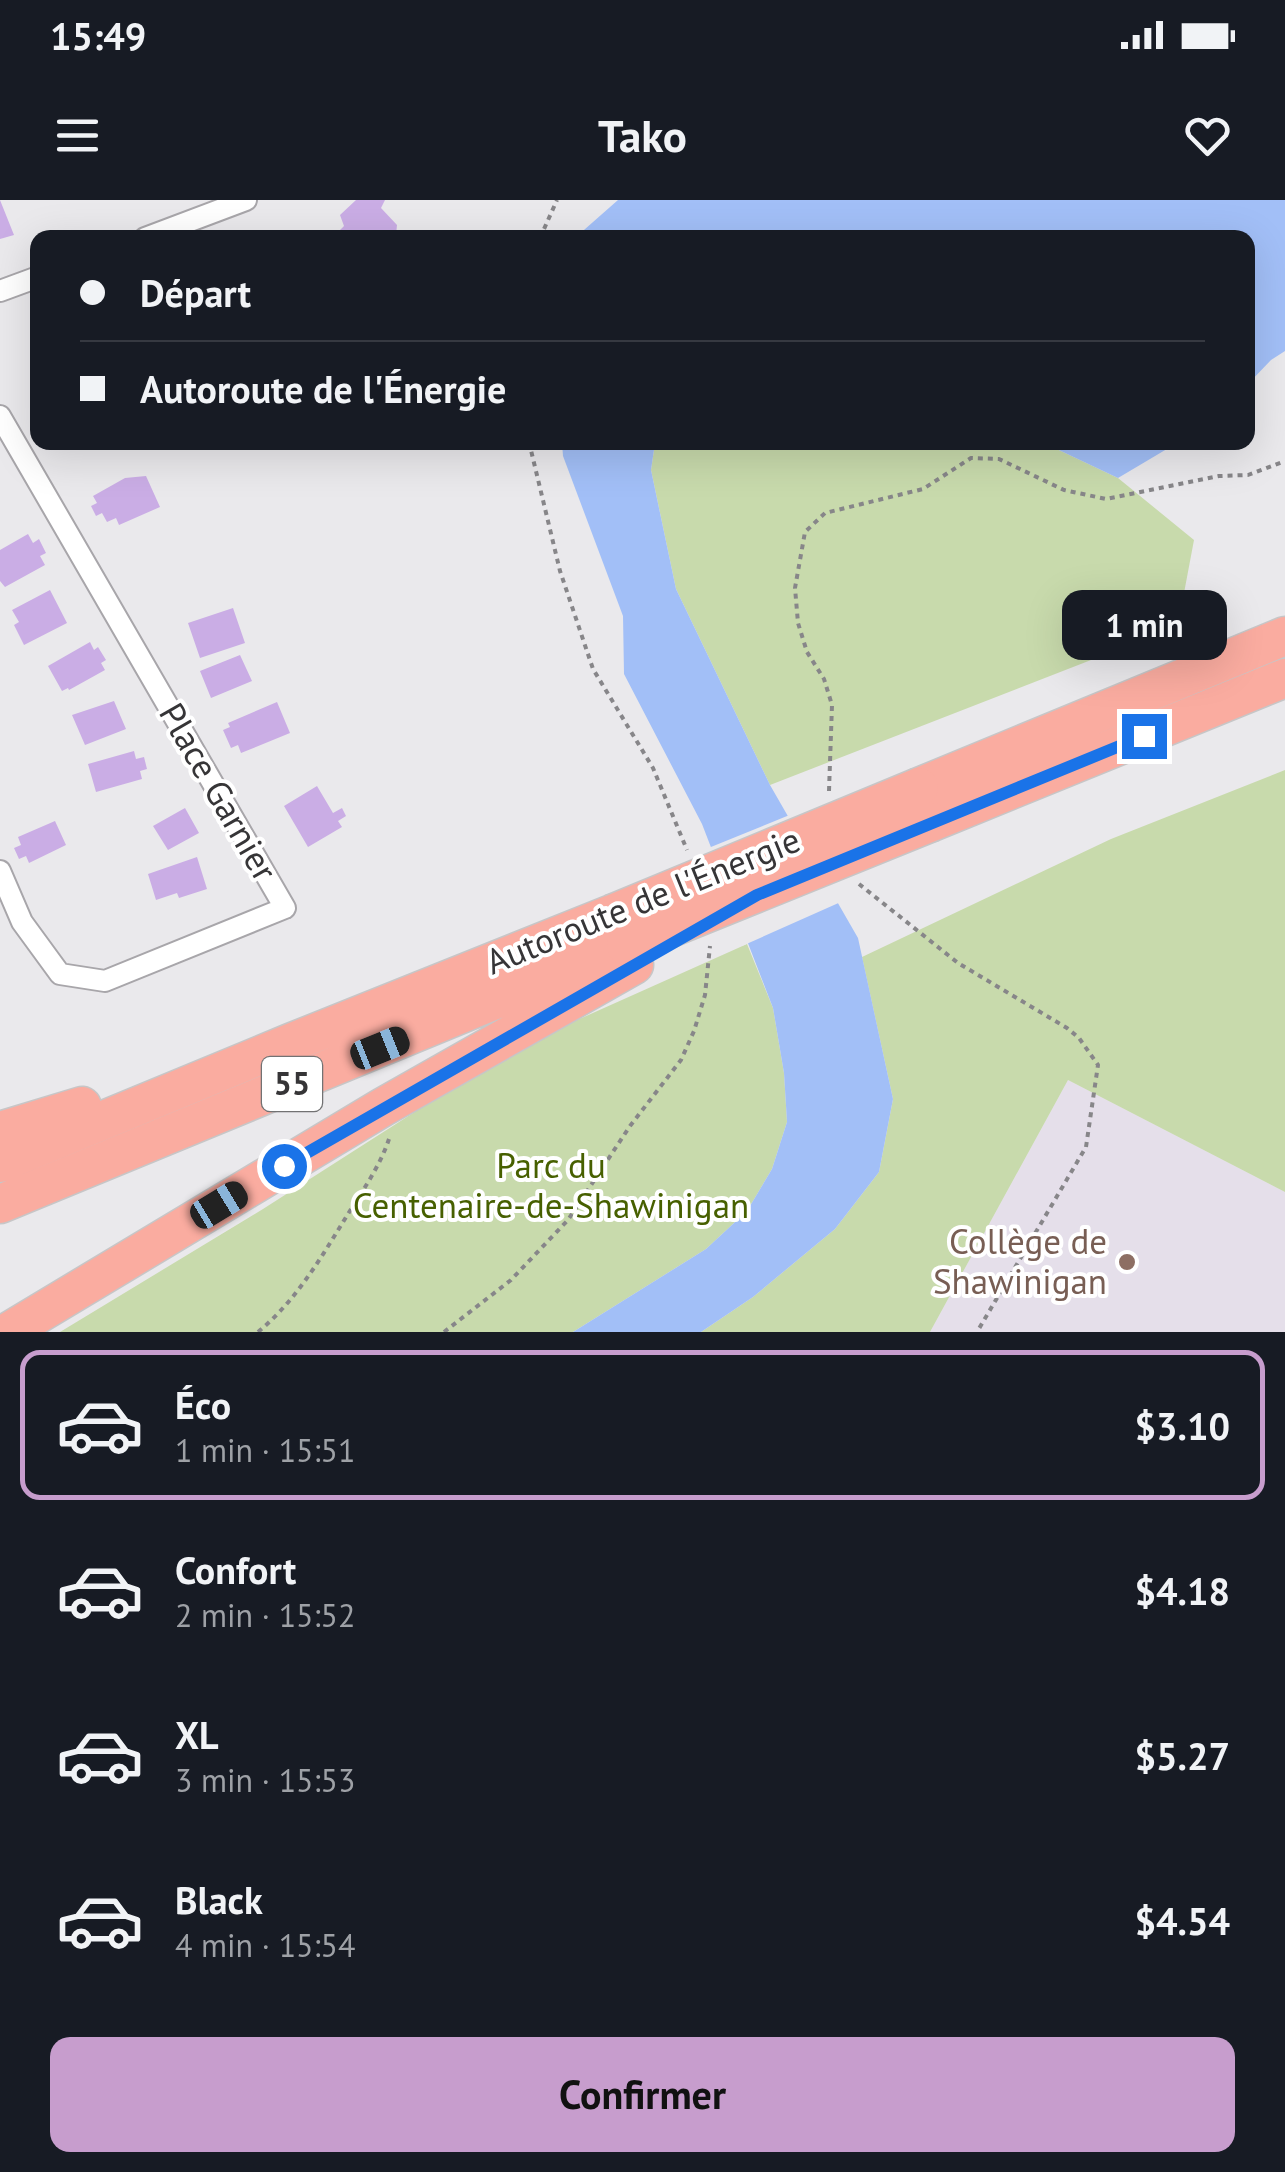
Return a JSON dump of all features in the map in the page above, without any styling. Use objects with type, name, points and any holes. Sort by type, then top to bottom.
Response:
[{"type":"highway","name":"Autoroute de l'Énergie","points":[[0,1204],[624,942],[919,787],[1285,636]]},
{"type":"highway","name":"Autoroute de l'Énergie","points":[[0,1163],[290,1043],[624,942],[757,895],[1285,678]]},
{"type":"highway","points":[[8,1332],[383,1107],[624,942]]},
{"type":"highway","points":[[0,1131],[290,1043]]},
{"type":"street","points":[[166,230],[246,200]]},
{"type":"street","points":[[0,291],[30,281]]},
{"type":"street","name":"Place Garnier","points":[[0,416],[285,908],[105,981],[60,974],[22,922],[0,871]]},
{"type":"path","points":[[543,230],[556,200]]},
{"type":"path","points":[[828,800],[832,705],[824,678],[802,638],[795,588],[805,532],[825,513],[923,490],[970,458],[999,459],[1064,490],[1106,500],[1219,476],[1248,475],[1285,461]]},
{"type":"path","points":[[855,880],[958,963],[1068,1028],[1098,1064],[1086,1147],[978,1332]]},
{"type":"path","points":[[258,1332],[280,1313],[304,1282],[378,1165],[390,1138],[383,1107]]},
{"type":"shaded area","name":"Collège de Shawinigan","points":[[1068,1080],[1285,1192],[1285,1332],[930,1332]]},
{"type":"green space","points":[[654,450],[1059,450],[1118,478],[1194,540],[1184,593],[1145,639],[770,785],[676,589],[651,470]]},
{"type":"green space","points":[[1285,770],[1285,1192],[1068,1080],[930,1332],[701,1332],[753,1297],[835,1229],[879,1172],[893,1099],[862,957],[1111,839]]},
{"type":"green space","name":"Parc du Centenaire-de-Shawinigan","points":[[747,944],[773,1008],[784,1073],[787,1122],[772,1169],[747,1211],[706,1249],[573,1332],[60,1332],[263,1209],[485,1067],[537,1038]]},
{"type":"water","points":[[618,200],[1285,200],[1285,351],[1255,377],[1255,230],[584,230]]},
{"type":"water","points":[[563,450],[654,450],[651,470],[676,589],[770,785],[858,938],[893,1099],[879,1172],[835,1229],[753,1297],[701,1332],[573,1332],[706,1249],[747,1211],[772,1169],[787,1122],[773,1008],[702,824],[624,674],[623,616]]},
{"type":"water","points":[[1059,450],[1165,450],[1118,478]]},
{"type":"pier","points":[[792,814],[843,901],[742,946],[706,849]]},
{"type":"building","points":[[0,200],[14,235],[0,239]]},
{"type":"building","points":[[356,200],[385,200],[381,208],[397,225],[396,230],[340,230],[344,226],[340,215]]},
{"type":"building","points":[[146,476],[160,507],[119,525],[116,518],[107,522],[102,513],[96,516],[91,506],[97,503],[93,496],[125,478]]},
{"type":"building","points":[[28,534],[33,543],[39,539],[46,553],[40,556],[45,565],[5,587],[0,581],[0,550]]},
{"type":"building","points":[[50,590],[67,623],[24,645],[12,610]]},
{"type":"building","points":[[233,608],[245,643],[200,658],[188,623]]},
{"type":"building","points":[[90,642],[106,660],[101,663],[105,670],[62,691],[48,666]]},
{"type":"building","points":[[240,655],[252,681],[211,698],[200,671]]},
{"type":"building","points":[[114,701],[126,729],[85,745],[72,715]]},
{"type":"building","points":[[277,702],[290,733],[241,753],[238,745],[231,748],[223,730],[230,727],[228,723]]},
{"type":"building","points":[[134,751],[136,759],[144,757],[147,769],[140,771],[142,779],[96,792],[88,764]]},
{"type":"building","points":[[317,786],[333,813],[342,808],[346,816],[338,821],[342,827],[308,847],[284,806]]},
{"type":"building","points":[[185,808],[199,833],[168,850],[153,826]]},
{"type":"building","points":[[55,821],[66,845],[29,863],[26,856],[19,859],[14,848],[21,845],[18,837]]},
{"type":"building","points":[[197,857],[207,889],[156,900],[148,874]]},
{"type":"place","name":"Collège de Shawinigan","points":[[1127,1262]]},
{"type":"route","points":[[284,1166],[428,1080],[757,895],[1144,736]]}]
